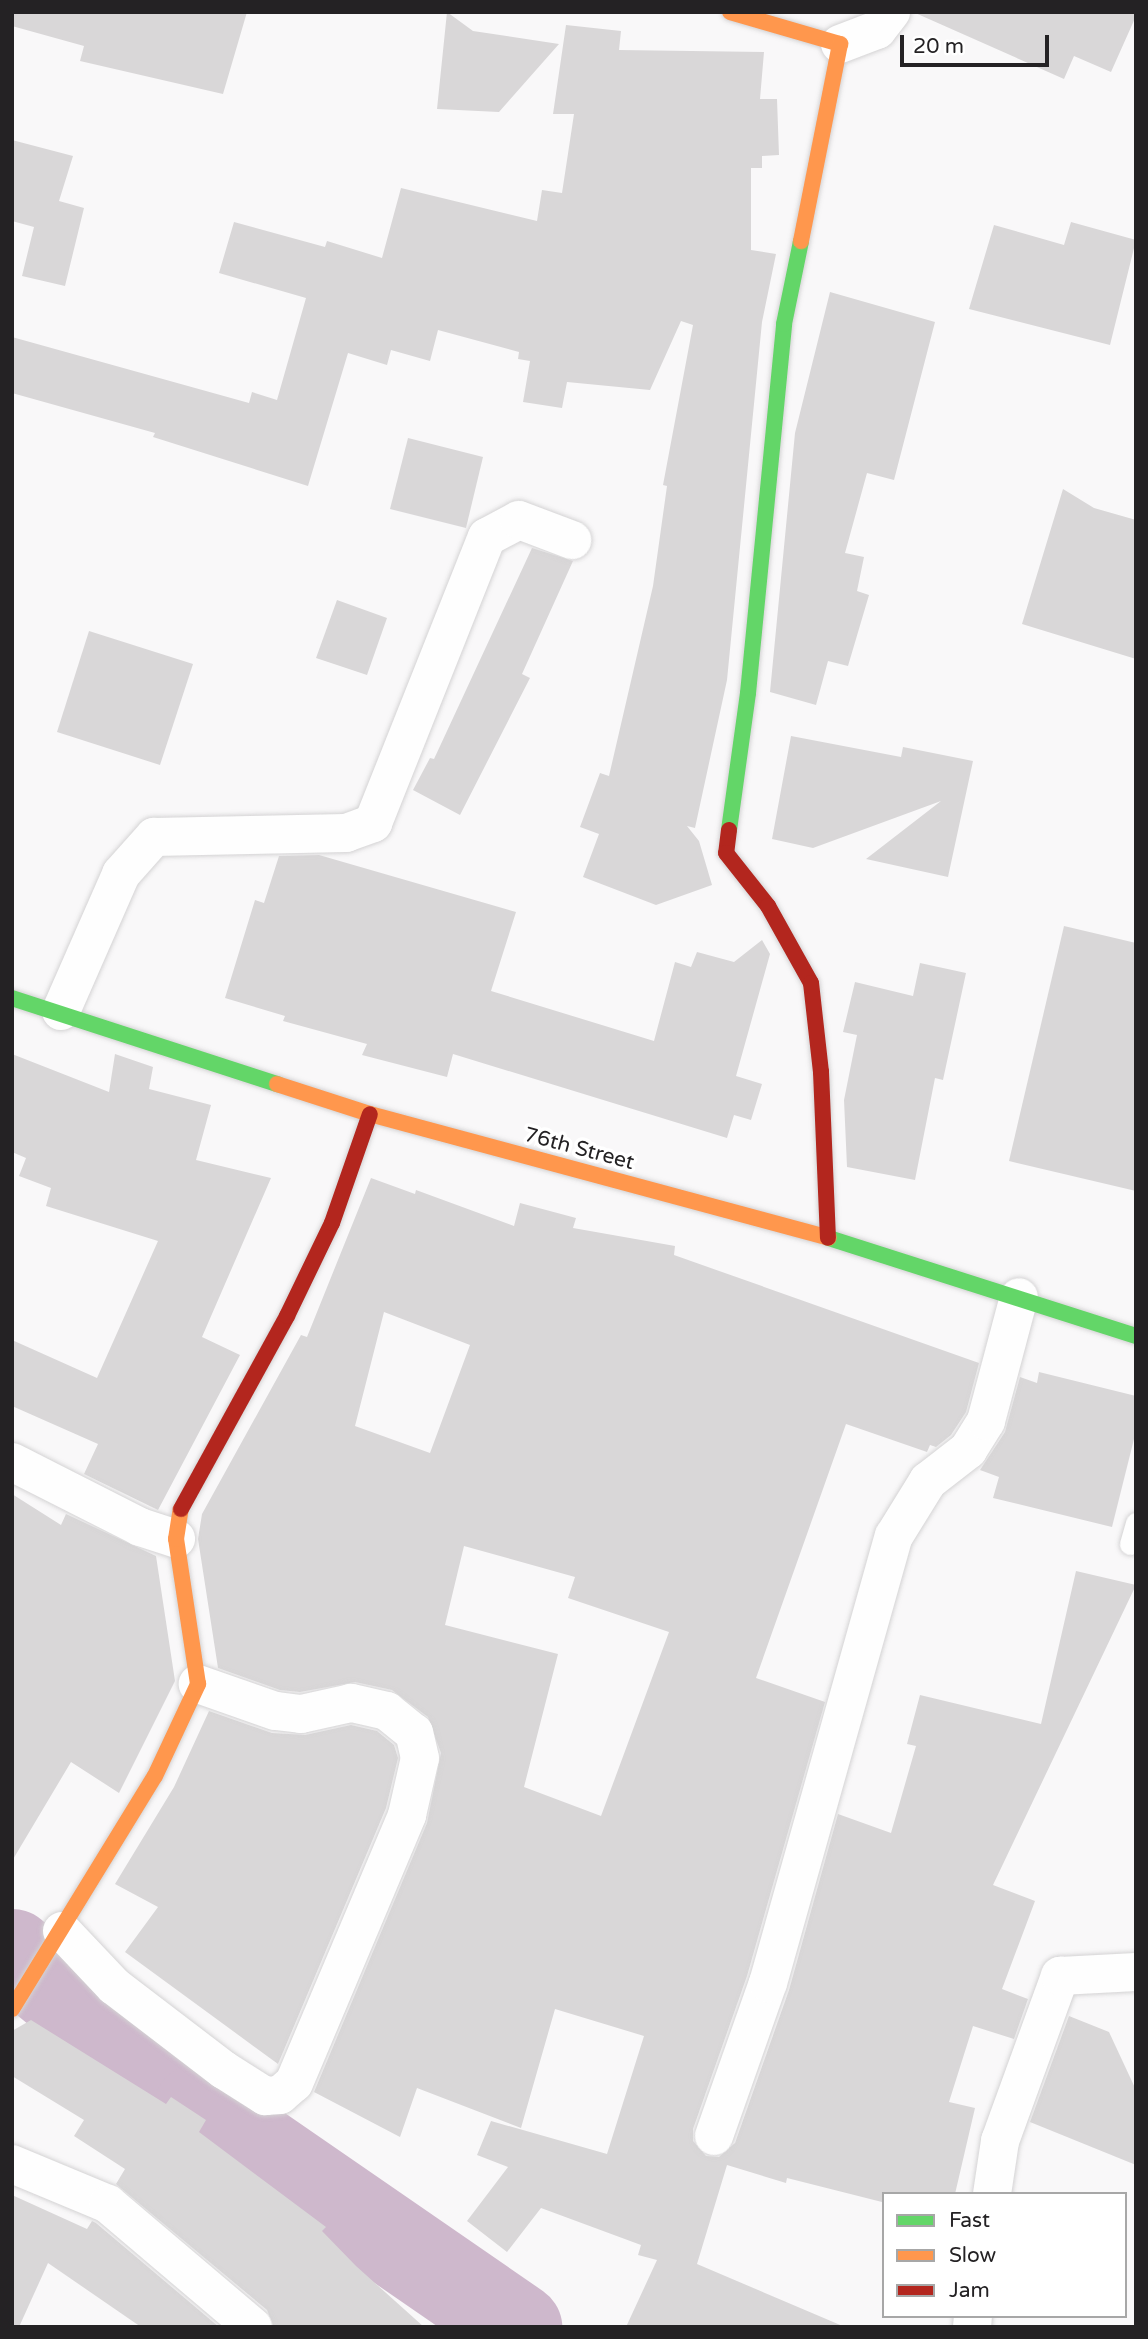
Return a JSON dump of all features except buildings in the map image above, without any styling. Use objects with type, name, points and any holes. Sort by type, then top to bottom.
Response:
[{"type":"street","points":[[730,12],[840,44],[877,30],[891,12]]},
{"type":"street","points":[[828,1238],[821,1072],[811,983],[768,906],[726,853],[748,693],[784,324],[840,44]]},
{"type":"street","points":[[61,1011],[121,874],[154,837],[346,833],[373,823],[487,537],[519,520],[572,540]]},
{"type":"street","name":"76th Street","points":[[12,998],[61,1011],[370,1114],[828,1238],[1136,1336]]},
{"type":"street","points":[[21,1989],[58,1939],[155,1776],[198,1684],[176,1539],[184,1499],[287,1316],[332,1223],[370,1114]]},
{"type":"street","points":[[714,2136],[768,1983],[894,1536],[928,1481],[968,1450],[986,1421],[1019,1297]]},
{"type":"street","points":[[12,1462],[139,1527],[176,1539]]},
{"type":"street","points":[[58,1939],[114,1986],[224,2070],[265,2096],[289,2090],[407,1815],[420,1758],[414,1733],[387,1711],[351,1703],[301,1714],[275,1711],[198,1684]]},
{"type":"street","points":[[992,2192],[1000,2141],[1060,1976],[1136,1972]]},
{"type":"street","points":[[12,2164],[108,2204],[253,2327]]},
{"type":"lane","points":[[1130,1544],[1136,1523]]},
{"type":"waterway","points":[[12,1953],[198,2107],[517,2327]]},
{"type":"traffic: fast","points":[[729,830],[748,693],[784,324],[801,241]]},
{"type":"traffic: fast","points":[[12,998],[277,1084]]},
{"type":"traffic: fast","points":[[829,1238],[1136,1336]]},
{"type":"traffic: slow","points":[[730,12],[840,44],[801,241]]},
{"type":"traffic: slow","points":[[277,1084],[370,1114],[829,1238]]},
{"type":"traffic: slow","points":[[12,2009],[155,1776],[198,1684],[176,1539],[181,1509]]},
{"type":"traffic: jam","points":[[729,830],[726,853],[768,906],[811,983],[821,1072],[828,1238]]},
{"type":"traffic: jam","points":[[181,1509],[287,1316],[332,1223],[370,1114]]}]
